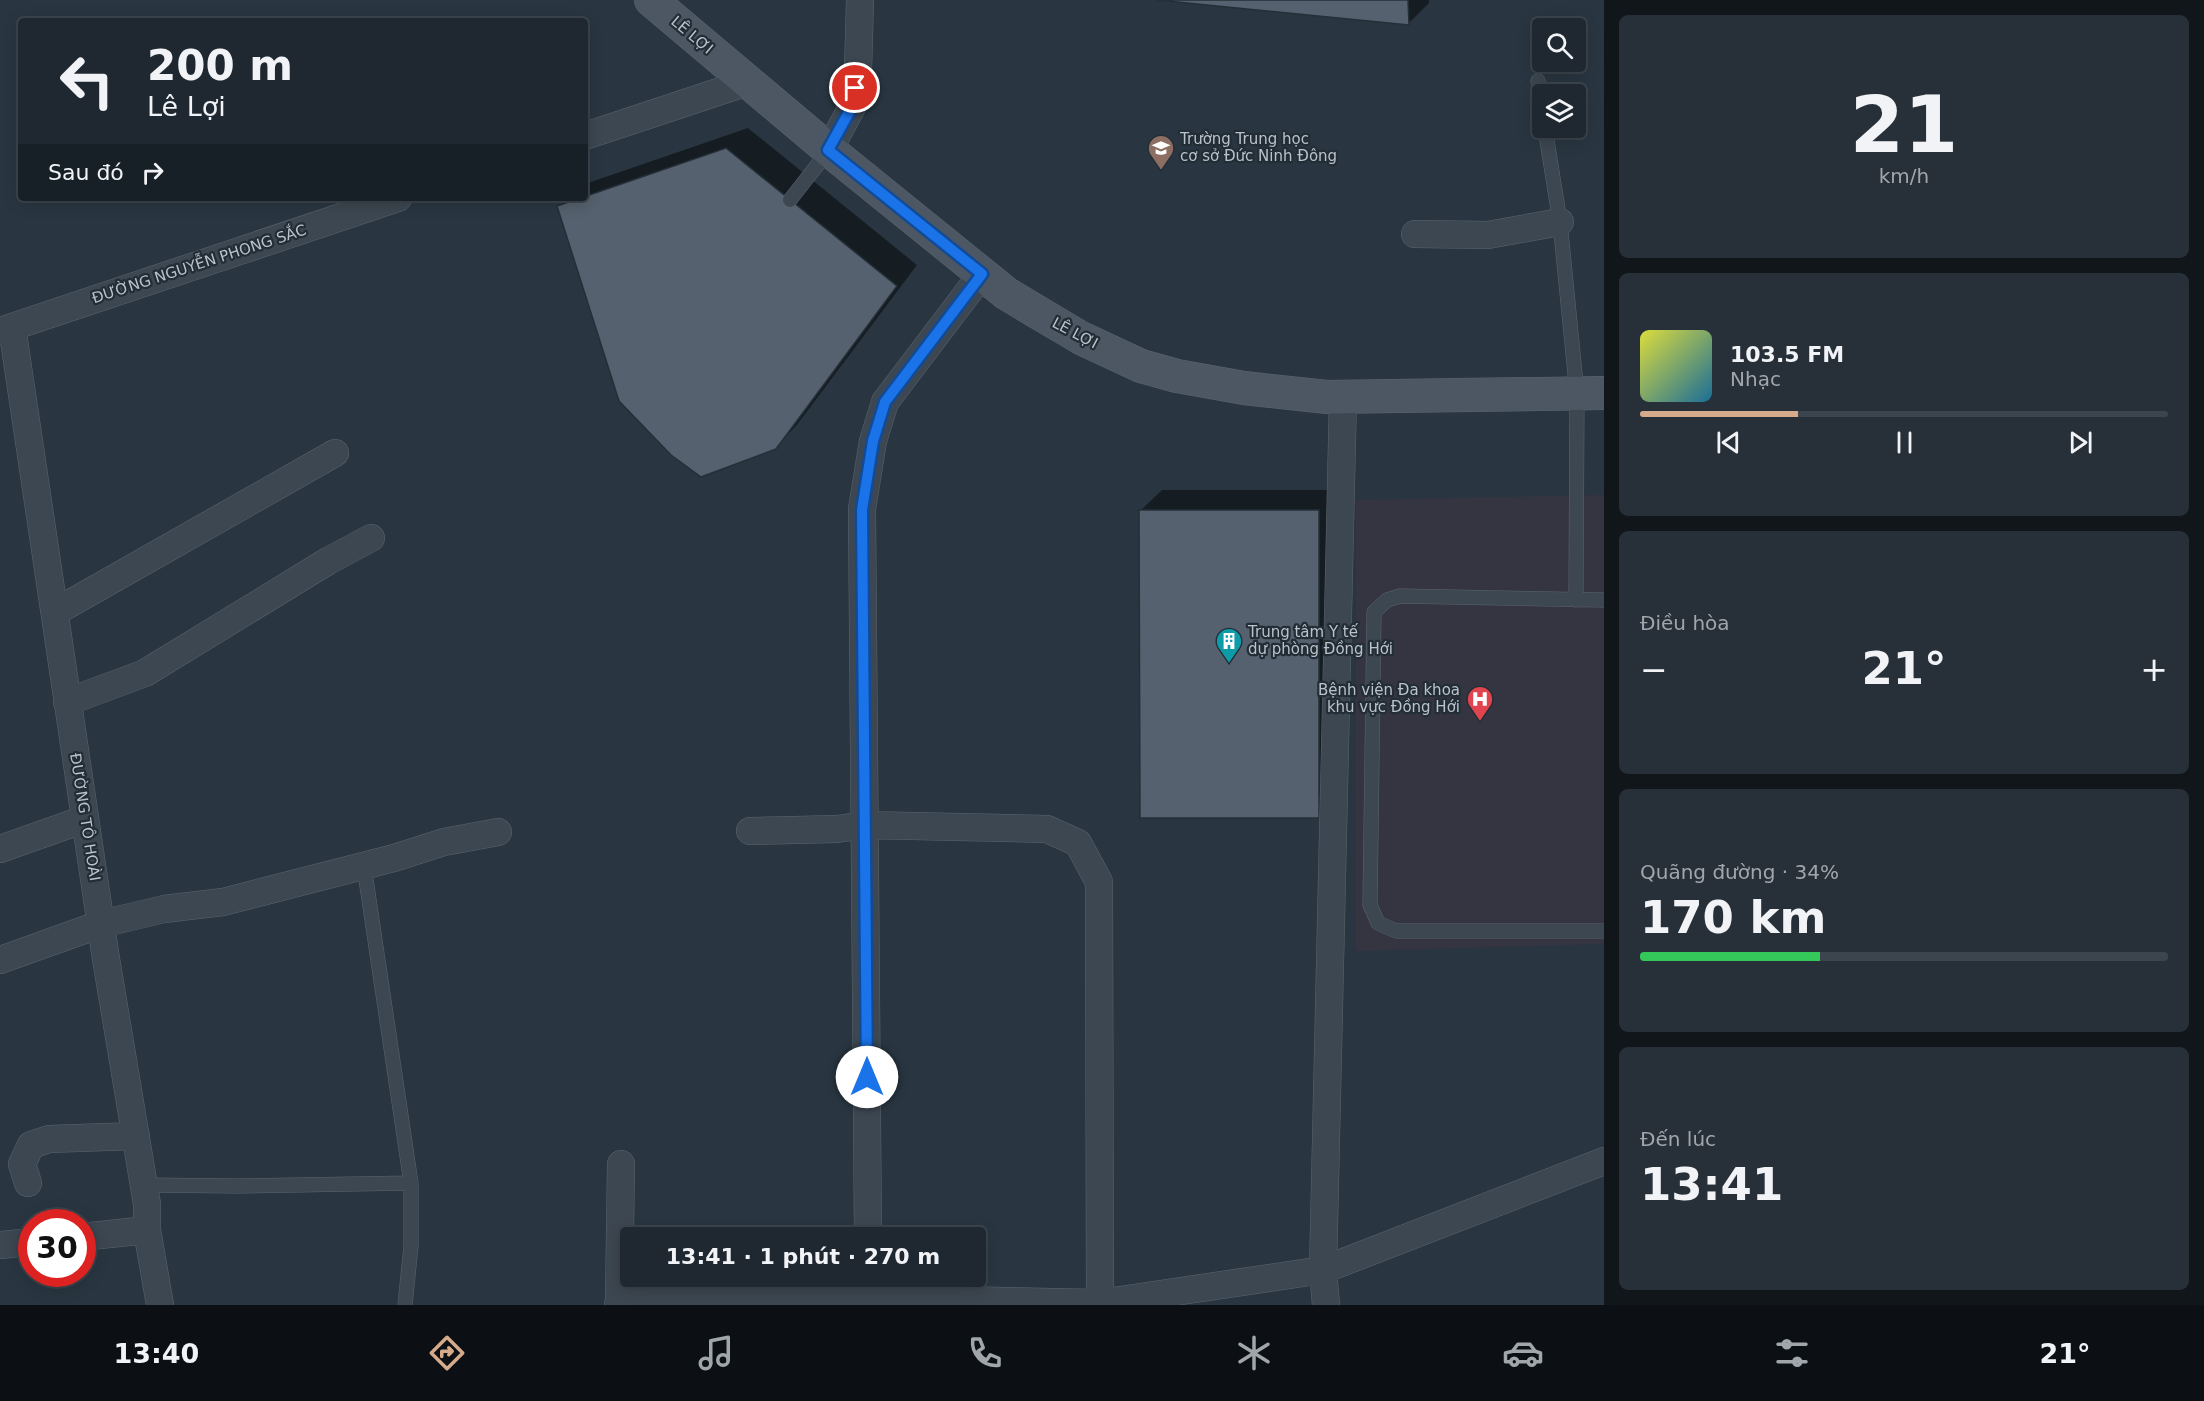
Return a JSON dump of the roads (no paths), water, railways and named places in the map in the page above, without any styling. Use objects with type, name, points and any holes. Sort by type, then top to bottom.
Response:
[{"type":"main road","name":"LÊ LỢI","points":[[651,0],[828,150],[1007,294],[1081,338],[1141,366],[1177,376],[1244,388],[1327,397],[1591,394]]},
{"type":"street","points":[[828,150],[853,105],[858,71],[860,0]]},
{"type":"street","points":[[588,135],[748,82]]},
{"type":"street","name":"ĐƯỜNG NGUYỄN PHONG SẮC","points":[[6,329],[389,201]]},
{"type":"street","points":[[1415,234],[1488,235],[1560,222]]},
{"type":"street","points":[[868,1227],[862,510],[873,441],[885,402],[982,274]]},
{"type":"street","name":"ĐƯỜNG TÔ HOÀI","points":[[6,329],[55,612],[101,924],[147,1204],[147,1230],[160,1305]]},
{"type":"street","points":[[1326,1305],[1323,1270],[1343,397]]},
{"type":"street","points":[[55,612],[335,453]]},
{"type":"street","points":[[67,702],[145,673],[328,561],[370,538]]},
{"type":"street","points":[[0,849],[85,819]]},
{"type":"street","points":[[750,831],[865,825],[1047,829],[1078,843],[1099,882],[1100,1303]]},
{"type":"street","points":[[0,960],[101,924],[164,909],[223,902],[364,866],[444,842],[498,832]]},
{"type":"street","points":[[28,1183],[22,1164],[31,1145],[49,1139],[136,1136]]},
{"type":"street","points":[[621,1164],[619,1302],[868,1293],[1100,1303],[1323,1270],[1604,1161]]},
{"type":"street","points":[[96,1235],[147,1230]]},
{"type":"street","points":[[0,1245],[18,1243]]},
{"type":"lane","points":[[1547,138],[1591,394],[1576,600]]},
{"type":"lane","points":[[790,200],[828,150]]},
{"type":"lane","points":[[1604,600],[1400,596],[1387,600],[1374,612],[1370,905],[1378,923],[1396,932],[1604,931]]},
{"type":"lane","points":[[364,866],[411,1183],[411,1246],[405,1305]]},
{"type":"lane","points":[[144,1185],[411,1183]]},
{"type":"place","name":"Trường Trung học cơ sở Đức Ninh Đông","points":[[1161,171]]},
{"type":"place","name":"Trung tâm Y tế dự phòng Đồng Hới","points":[[1229,664]]},
{"type":"place","name":"Bệnh viện Đa khoa khu vực Đồng Hới","points":[[1480,722]]}]
